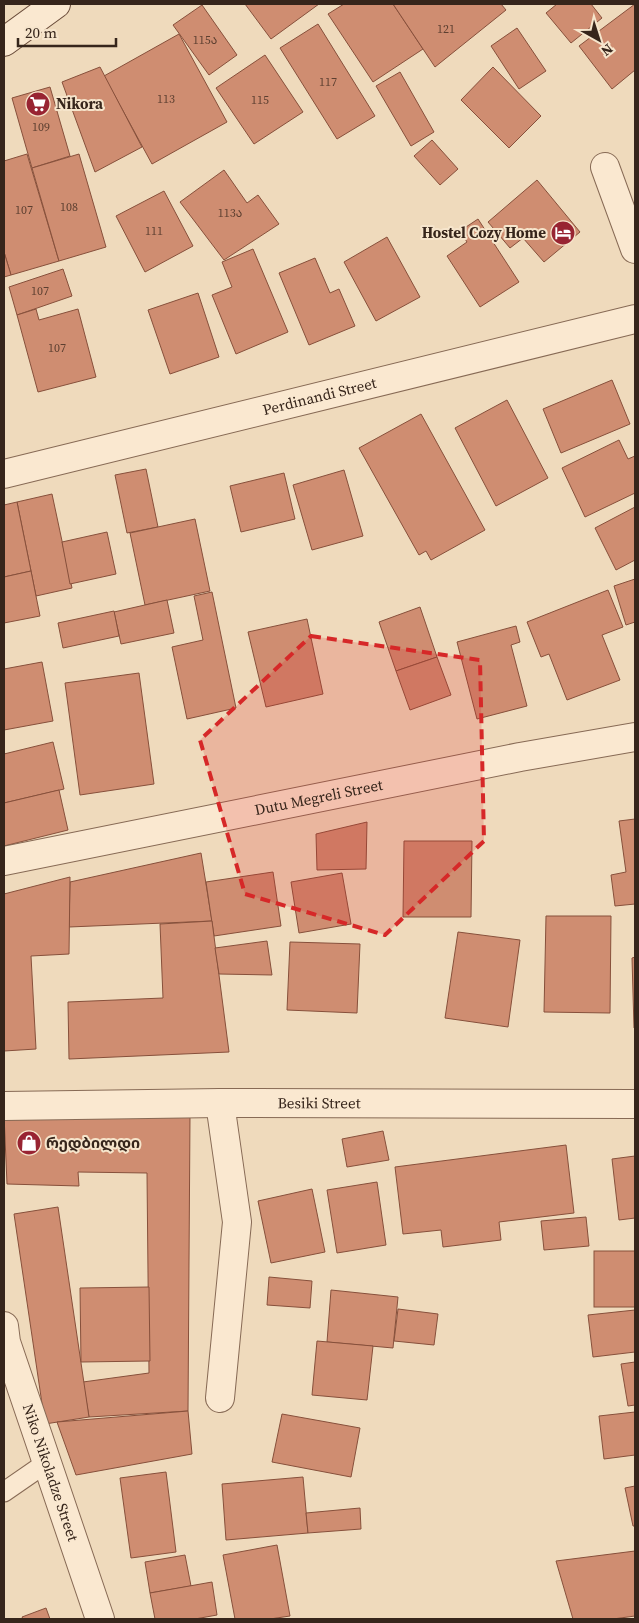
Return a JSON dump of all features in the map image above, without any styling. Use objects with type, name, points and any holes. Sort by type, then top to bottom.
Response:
[{"type":"street","points":[[4,42],[56,4]]},
{"type":"street","points":[[605,167],[635,249]]},
{"type":"street","name":"Perdinandi Street","points":[[4,474],[635,320]]},
{"type":"street","name":"Dutu Megreli Street","points":[[4,861],[510,759],[635,737]]},
{"type":"street","points":[[220,1103],[237,1222],[220,1398]]},
{"type":"street","name":"Besiki Street","points":[[4,1106],[220,1103],[635,1104]]},
{"type":"street","name":"Niko Nikoladze Street","points":[[4,1326],[6,1342],[100,1619]]},
{"type":"lane","points":[[4,1492],[46,1463]]},
{"type":"highlighted area","points":[[311,636],[480,660],[484,841],[385,935],[245,894],[200,740]]},
{"type":"building","points":[[245,4],[319,4],[271,39]]},
{"type":"building","points":[[344,4],[393,4],[423,49],[373,82],[328,14]]},
{"type":"building","points":[[393,4],[501,4],[506,10],[435,67]]},
{"type":"building","points":[[557,4],[591,4],[602,18],[571,43],[546,13]]},
{"type":"building","points":[[635,4],[635,70],[612,89],[579,46]]},
{"type":"building","points":[[202,5],[237,55],[209,75],[173,25]]},
{"type":"building","points":[[318,24],[375,116],[337,139],[280,48]]},
{"type":"building","points":[[517,28],[546,71],[519,89],[491,46]]},
{"type":"building","points":[[179,34],[227,122],[152,164],[104,76]]},
{"type":"building","points":[[265,55],[303,112],[254,144],[216,88]]},
{"type":"building","points":[[100,67],[142,147],[95,172],[62,82]]},
{"type":"building","points":[[493,67],[541,116],[509,148],[461,100]]},
{"type":"building","points":[[400,72],[434,132],[411,146],[376,86]]},
{"type":"building","points":[[50,87],[70,156],[32,168],[12,98]]},
{"type":"building","points":[[432,140],[458,169],[440,185],[414,156]]},
{"type":"building","points":[[27,154],[59,261],[11,275],[4,252],[4,161]]},
{"type":"building","points":[[79,154],[106,247],[59,261],[32,168]]},
{"type":"building","points":[[224,170],[247,203],[258,195],[279,224],[224,260],[180,202]]},
{"type":"building","points":[[537,180],[580,232],[544,262],[523,238],[510,248],[488,222]]},
{"type":"building","points":[[164,191],[193,246],[145,272],[116,216]]},
{"type":"building","points":[[478,219],[519,282],[480,307],[447,256],[467,242],[460,231]]},
{"type":"building","points":[[387,237],[420,297],[376,321],[344,262]]},
{"type":"building","points":[[253,249],[288,332],[236,354],[212,295],[232,287],[222,262]]},
{"type":"building","points":[[4,252],[11,275],[4,277]]},
{"type":"building","points":[[315,258],[330,293],[339,289],[355,326],[309,345],[279,273]]},
{"type":"building","points":[[63,269],[72,296],[17,315],[9,287]]},
{"type":"building","points":[[198,293],[219,357],[170,374],[148,310]]},
{"type":"building","points":[[36,309],[39,320],[78,309],[96,377],[38,392],[17,315]]},
{"type":"building","points":[[612,380],[630,424],[561,453],[543,409]]},
{"type":"building","points":[[507,400],[548,478],[496,506],[455,428]]},
{"type":"building","points":[[421,414],[485,530],[431,560],[426,551],[419,555],[359,448]]},
{"type":"building","points":[[619,440],[628,459],[635,456],[635,493],[585,517],[562,468]]},
{"type":"building","points":[[146,469],[158,527],[127,533],[115,475]]},
{"type":"building","points":[[344,470],[363,536],[312,550],[293,485]]},
{"type":"building","points":[[284,473],[295,519],[241,532],[230,486]]},
{"type":"building","points":[[52,494],[72,588],[36,596],[17,502]]},
{"type":"building","points":[[17,502],[31,571],[4,577],[4,505]]},
{"type":"building","points":[[635,507],[635,560],[616,570],[595,528]]},
{"type":"building","points":[[195,519],[210,591],[145,605],[130,533]]},
{"type":"building","points":[[107,532],[116,574],[70,584],[62,542]]},
{"type":"building","points":[[31,571],[40,616],[4,623],[4,577]]},
{"type":"building","points":[[635,579],[635,622],[626,625],[614,586]]},
{"type":"building","points":[[608,590],[623,627],[602,635],[620,680],[567,700],[549,654],[541,657],[527,622]]},
{"type":"building","points":[[212,592],[236,708],[187,719],[172,647],[203,640],[194,596]]},
{"type":"building","points":[[167,600],[174,633],[121,644],[114,612]]},
{"type":"building","points":[[420,607],[437,657],[396,671],[379,622]]},
{"type":"building","points":[[114,611],[119,636],[63,648],[58,623]]},
{"type":"building","points":[[307,619],[323,694],[266,707],[248,632]]},
{"type":"building","points":[[516,626],[520,642],[511,645],[527,706],[477,719],[457,642]]},
{"type":"building","points":[[437,657],[451,695],[410,710],[396,671]]},
{"type":"building","points":[[42,662],[53,721],[4,730],[4,669]]},
{"type":"building","points":[[139,673],[154,784],[80,795],[65,683]]},
{"type":"building","points":[[53,742],[64,789],[4,803],[4,754]]},
{"type":"building","points":[[59,790],[68,830],[4,846],[4,803]]},
{"type":"building","points":[[635,819],[635,904],[615,906],[611,875],[626,872],[619,821]]},
{"type":"building","points":[[367,822],[366,869],[317,870],[316,834]]},
{"type":"building","points":[[404,841],[472,841],[471,917],[403,917]]},
{"type":"building","points":[[201,853],[212,921],[69,927],[70,882]]},
{"type":"building","points":[[273,872],[281,926],[214,936],[206,882]]},
{"type":"building","points":[[342,873],[351,924],[299,933],[291,882]]},
{"type":"building","points":[[70,877],[69,954],[31,956],[36,1049],[4,1051],[4,894]]},
{"type":"building","points":[[546,916],[611,916],[610,1013],[544,1012]]},
{"type":"building","points":[[212,921],[229,1052],[69,1059],[68,1002],[163,998],[160,924]]},
{"type":"building","points":[[458,932],[520,940],[508,1027],[445,1018]]},
{"type":"building","points":[[267,941],[272,975],[219,974],[215,948]]},
{"type":"building","points":[[290,942],[360,944],[357,1013],[287,1010]]},
{"type":"building","points":[[635,957],[635,1028],[634,1028],[632,958]]},
{"type":"building","points":[[4,1115],[190,1115],[188,1411],[89,1417],[83,1382],[149,1373],[147,1173],[78,1172],[79,1186],[7,1184]]},
{"type":"building","points":[[383,1131],[389,1160],[347,1167],[342,1139]]},
{"type":"building","points":[[566,1145],[574,1213],[499,1222],[501,1240],[443,1247],[441,1230],[403,1234],[395,1167]]},
{"type":"building","points":[[635,1156],[635,1218],[619,1220],[612,1159]]},
{"type":"building","points":[[377,1182],[386,1245],[337,1253],[327,1190]]},
{"type":"building","points":[[312,1189],[325,1252],[271,1263],[258,1201]]},
{"type":"building","points":[[58,1207],[89,1417],[45,1424],[14,1214]]},
{"type":"building","points":[[586,1217],[589,1246],[544,1250],[541,1221]]},
{"type":"building","points":[[594,1251],[635,1251],[635,1307],[594,1307]]},
{"type":"building","points":[[269,1277],[312,1281],[310,1308],[267,1305]]},
{"type":"building","points":[[149,1287],[150,1361],[81,1362],[80,1288]]},
{"type":"building","points":[[331,1290],[398,1297],[393,1348],[327,1342]]},
{"type":"building","points":[[398,1309],[438,1314],[434,1345],[394,1341]]},
{"type":"building","points":[[635,1310],[635,1352],[593,1357],[588,1315]]},
{"type":"building","points":[[317,1341],[373,1346],[367,1400],[312,1395]]},
{"type":"building","points":[[635,1362],[635,1405],[628,1406],[621,1364]]},
{"type":"building","points":[[188,1411],[192,1454],[76,1475],[57,1422]]},
{"type":"building","points":[[635,1412],[635,1455],[604,1459],[599,1416]]},
{"type":"building","points":[[282,1414],[360,1428],[351,1477],[272,1462]]},
{"type":"building","points":[[166,1472],[176,1552],[131,1558],[120,1478]]},
{"type":"building","points":[[303,1477],[308,1533],[226,1540],[222,1484]]},
{"type":"building","points":[[635,1486],[635,1526],[633,1526],[625,1488]]},
{"type":"building","points":[[360,1508],[361,1529],[308,1533],[306,1513]]},
{"type":"building","points":[[277,1545],[290,1616],[270,1619],[235,1619],[223,1555]]},
{"type":"building","points":[[635,1551],[635,1616],[613,1619],[573,1619],[556,1561]]},
{"type":"building","points":[[185,1555],[191,1586],[150,1593],[145,1562]]},
{"type":"building","points":[[212,1582],[217,1615],[195,1619],[155,1619],[150,1593]]},
{"type":"building","points":[[46,1608],[50,1619],[23,1619],[22,1617]]},
{"type":"place","name":"Nikora","points":[[38,104]]},
{"type":"place","name":"Hostel Cozy Home","points":[[563,233]]},
{"type":"place","name":"რედბილდი","points":[[29,1143]]}]
